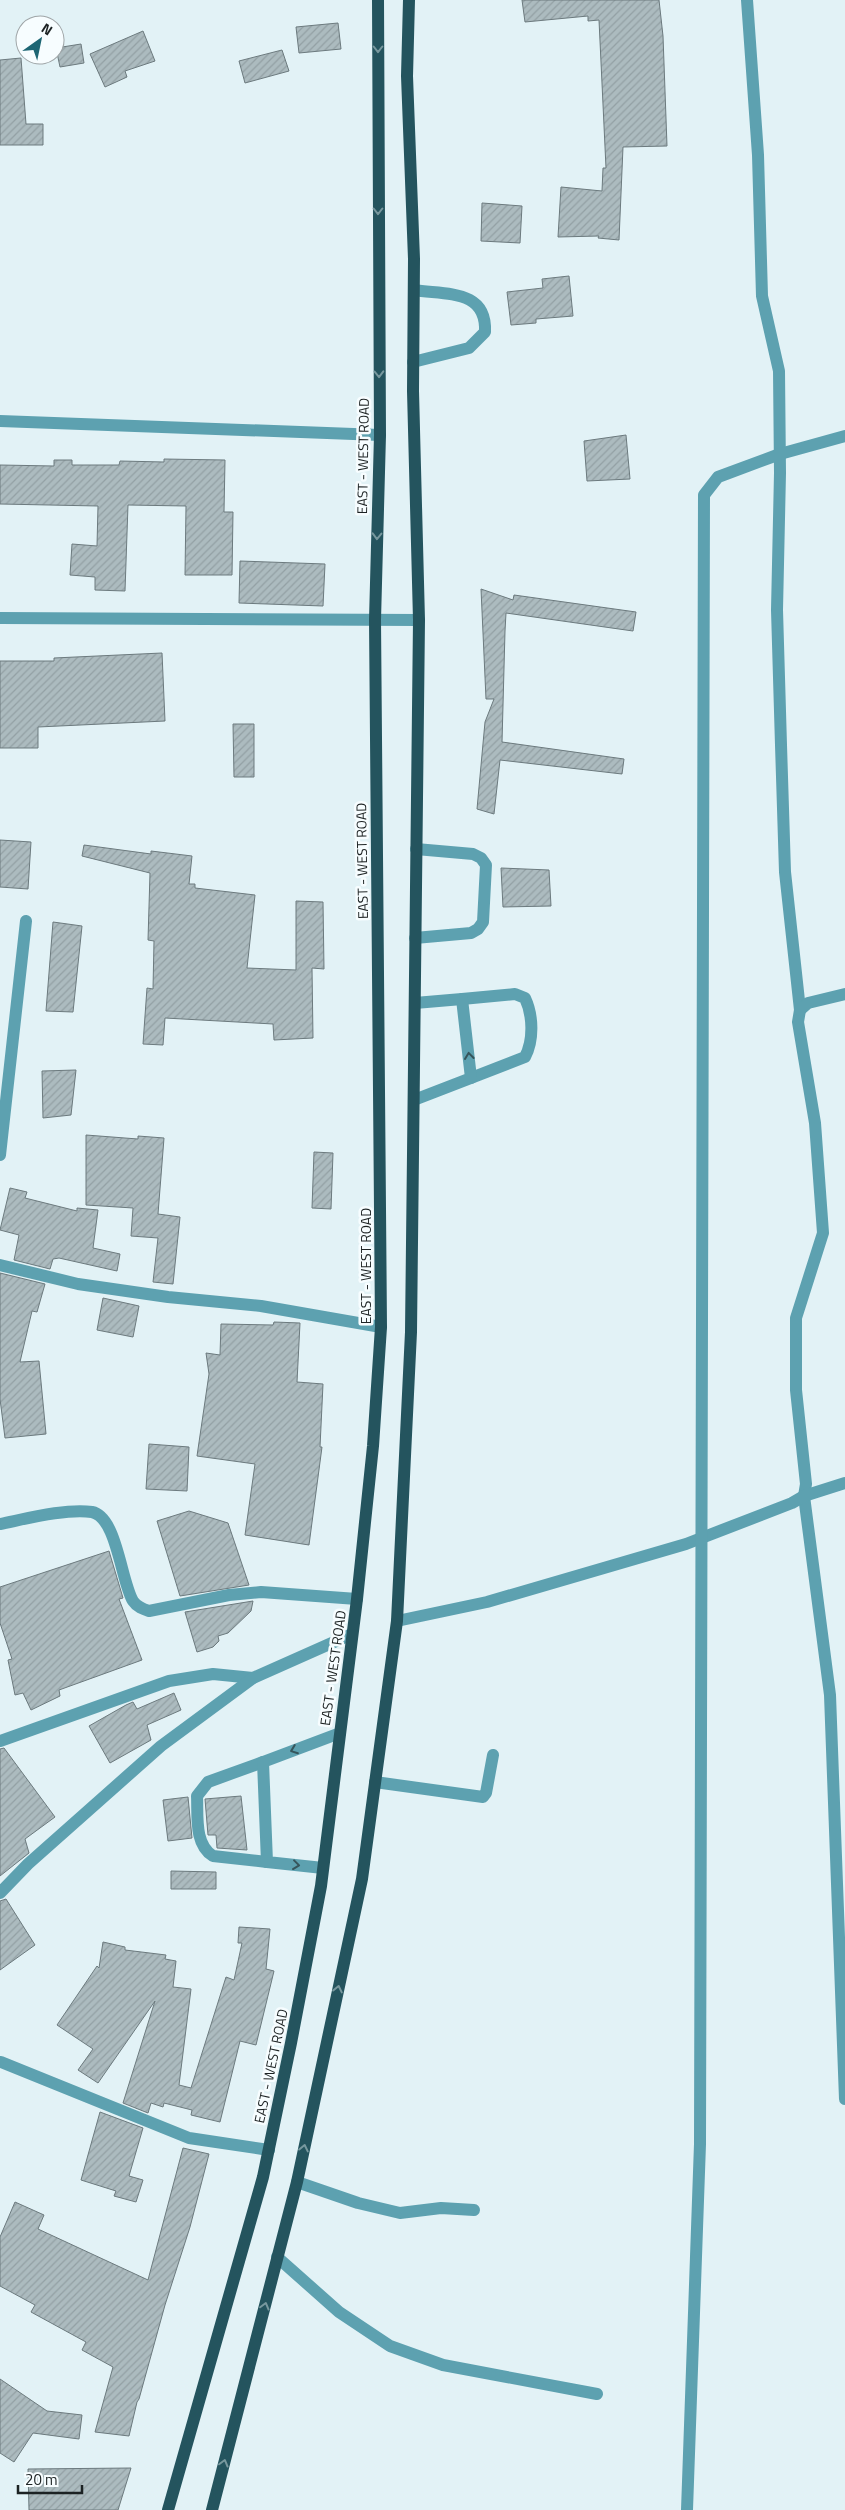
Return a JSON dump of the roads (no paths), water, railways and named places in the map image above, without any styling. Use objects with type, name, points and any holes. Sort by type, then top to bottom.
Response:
[{"type":"main road","name":"EAST - WEST ROAD","points":[[168,2510],[268,2150],[291,2043],[323,1868],[358,1599],[373,1446],[382,1327],[375,620],[380,435],[378,0]]},
{"type":"main road","points":[[212,2510],[296,2182],[362,1879],[397,1621],[411,1332],[419,620],[414,290],[408,76],[409,0]]},
{"type":"street","points":[[747,0],[758,155],[762,296],[779,371],[780,454],[777,610],[784,852],[800,1010],[798,1022],[815,1123],[822,1233],[796,1318],[796,1390],[806,1484],[804,1496],[830,1695],[845,2099]]},
{"type":"street","points":[[414,290],[468,298],[481,306],[486,317],[485,332],[468,348],[414,362]]},
{"type":"street","points":[[0,421],[380,435]]},
{"type":"street","points":[[687,2510],[700,2144],[703,1537],[704,495],[718,477],[780,454],[845,436]]},
{"type":"street","points":[[0,618],[419,620]]},
{"type":"street","points":[[415,938],[471,933],[478,929],[483,922],[486,865],[481,858],[473,854],[416,849]]},
{"type":"street","points":[[0,1155],[4,1069],[26,921]]},
{"type":"street","points":[[414,1100],[525,1057],[530,1048],[531,1010],[525,998],[515,994],[415,1003]]},
{"type":"street","points":[[800,1010],[808,1003],[845,994]]},
{"type":"street","points":[[462,998],[471,1078]]},
{"type":"street","points":[[0,1265],[78,1284],[168,1297],[261,1306],[382,1327]]},
{"type":"street","points":[[397,1621],[487,1602],[703,1537],[792,1504],[804,1496],[845,1483]]},
{"type":"street","points":[[0,1524],[51,1514],[91,1512],[99,1515],[105,1521],[114,1543],[133,1601],[140,1608],[149,1611],[229,1595],[261,1592],[358,1599]]},
{"type":"street","points":[[0,1893],[28,1864],[161,1746],[253,1678],[352,1634]]},
{"type":"street","points":[[0,1741],[170,1681],[213,1674],[253,1678]]},
{"type":"street","points":[[323,1868],[213,1856],[205,1851],[201,1843],[197,1796],[208,1782],[340,1733]]},
{"type":"street","points":[[375,1782],[482,1797],[486,1793],[493,1754]]},
{"type":"street","points":[[263,1762],[267,1862]]},
{"type":"street","points":[[1,2062],[189,2138],[268,2150]]},
{"type":"street","points":[[296,2182],[358,2203],[400,2213],[440,2208],[474,2210]]},
{"type":"street","points":[[277,2257],[339,2312],[390,2346],[442,2365],[597,2394]]}]
